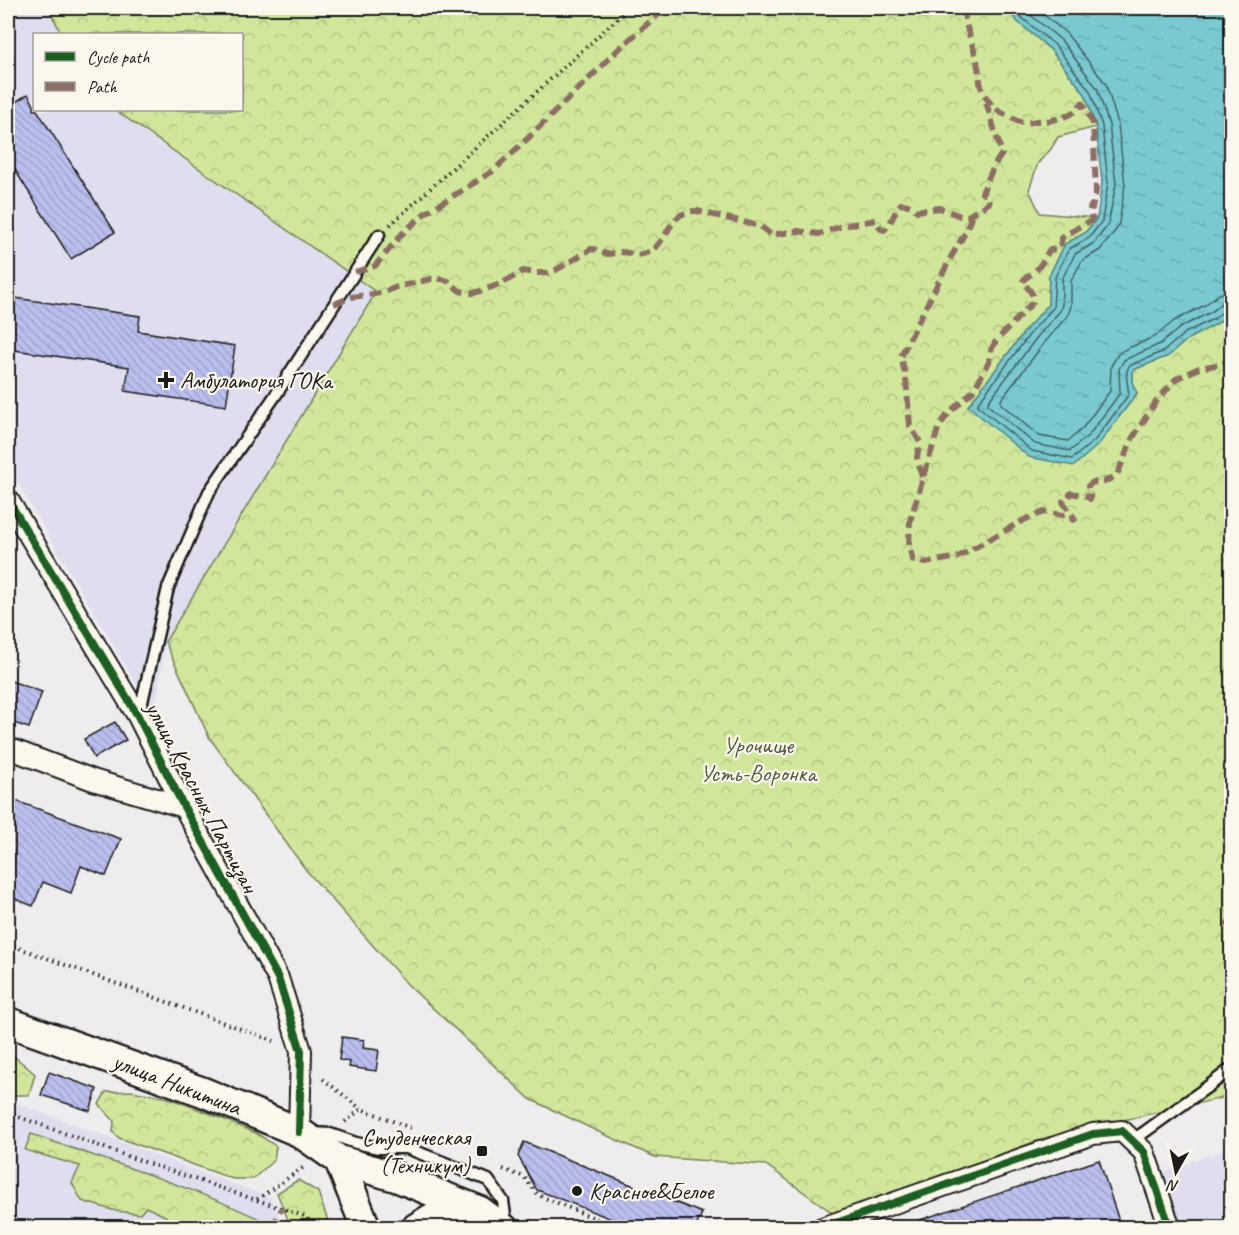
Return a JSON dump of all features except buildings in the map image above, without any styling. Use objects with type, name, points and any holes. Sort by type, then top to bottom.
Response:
[{"type":"main road","name":"улица Никитина","points":[[8,1022],[203,1092],[299,1132],[339,1160]]},
{"type":"main road","points":[[339,1160],[396,1177],[503,1223]]},
{"type":"main road","points":[[339,1160],[366,1227]]},
{"type":"main road","points":[[416,1227],[445,1210],[503,1223]]},
{"type":"street","name":"улица Красных Партизан","points":[[8,500],[138,716],[184,807],[278,978],[301,1052],[299,1132]]},
{"type":"street","points":[[8,748],[93,780],[184,807]]},
{"type":"street","points":[[822,1227],[1093,1134],[1127,1136],[1143,1152],[1170,1227]]},
{"type":"lane","points":[[138,716],[168,588],[209,492],[277,393],[379,235]]},
{"type":"lane","points":[[1127,1136],[1210,1085],[1232,1068]]},
{"type":"lane","points":[[299,1132],[330,1134],[379,1148],[407,1149],[488,1180],[503,1201],[503,1223]]},
{"type":"path","points":[[379,235],[629,8]]},
{"type":"path","points":[[8,944],[279,1043]]},
{"type":"path","points":[[315,1072],[361,1109]]},
{"type":"path","points":[[256,1200],[307,1217],[311,1227]]},
{"type":"shaded area","name":"Амбулатория ГОКа","points":[[8,8],[48,8],[61,33],[33,33],[33,111],[116,111],[377,292],[165,642],[155,716],[8,467]]},
{"type":"shaded area","points":[[8,1100],[271,1198],[282,1227],[8,1227]]},
{"type":"shaded area","points":[[1231,1147],[1231,1227],[1172,1227],[1154,1176]]},
{"type":"green space","name":"Урочище Усть-Воронка","points":[[48,8],[1007,8],[1018,22],[1050,49],[1085,94],[1096,127],[1058,137],[1038,163],[1029,190],[1040,213],[1097,218],[1085,233],[1065,244],[1049,276],[1048,305],[1028,327],[968,406],[1119,417],[1137,394],[1133,385],[1133,370],[1168,356],[1188,339],[1218,323],[1231,312],[1231,1096],[1048,1137],[834,1214],[766,1165],[655,1157],[530,1099],[408,985],[306,870],[209,737],[165,642],[376,292],[116,111],[243,111],[243,33],[61,33]]},
{"type":"green space","points":[[8,1051],[35,1074],[29,1095],[8,1094]]},
{"type":"green space","points":[[132,1091],[169,1098],[256,1133],[276,1146],[274,1160],[253,1179],[233,1179],[119,1138],[113,1132],[114,1121],[99,1104],[106,1092]]},
{"type":"green space","points":[[31,1134],[186,1188],[276,1227],[180,1227],[165,1216],[146,1207],[140,1214],[116,1211],[82,1201],[72,1183],[80,1166],[25,1150]]},
{"type":"green space","points":[[298,1180],[318,1192],[330,1227],[291,1227],[277,1193]]},
{"type":"water","points":[[1007,8],[1231,8],[1231,312],[1218,323],[1188,339],[1168,356],[1133,370],[1133,385],[1137,393],[1099,444],[1074,466],[1029,457],[968,406],[1028,327],[1048,305],[1049,276],[1065,244],[1085,233],[1097,218],[1102,182],[1096,127],[1085,94],[1050,49],[1018,22]]},
{"type":"marked path","points":[[355,272],[375,266],[402,234],[424,214],[493,171],[622,46],[665,8]]},
{"type":"marked path","points":[[964,8],[977,59],[981,88],[988,101],[997,110],[1018,122],[1048,121],[1071,113],[1082,103],[1093,123],[1096,191],[1092,208],[1091,206],[1090,208],[1092,220],[1062,237],[1056,249],[1049,250],[1039,267],[1024,279],[1022,283],[1031,291],[1033,302],[996,341],[991,350],[989,362],[973,391],[950,412],[939,426],[910,521],[909,547],[913,560],[925,563],[958,557],[1024,520],[1044,512],[1070,516],[1073,520],[1075,519],[1063,502],[1064,499],[1068,498],[1071,493],[1087,496],[1090,499],[1088,486],[1093,482],[1104,482],[1117,475],[1132,439],[1155,403],[1176,379],[1199,368],[1232,360]]},
{"type":"marked path","points":[[334,304],[352,297],[381,293],[431,279],[442,279],[460,291],[474,293],[501,284],[523,271],[547,273],[556,270],[591,249],[608,254],[646,253],[654,249],[679,216],[687,212],[697,211],[760,226],[771,235],[798,231],[819,234],[842,226],[876,220],[884,230],[901,204],[906,204],[917,211],[940,208],[960,216],[968,216],[989,203],[987,195],[982,193],[1002,154],[986,102]]},
{"type":"marked path","points":[[922,477],[917,457],[920,442],[910,426],[906,379],[901,356],[965,233],[973,213]]},
{"type":"marked path","points":[[1225,923],[1232,926]]},
{"type":"marked path","points":[[272,1228],[282,1208]]},
{"type":"cycle path","points":[[8,500],[138,716],[184,807],[278,978],[301,1051],[299,1132]]},
{"type":"cycle path","points":[[822,1228],[1093,1134],[1122,1131],[1144,1152],[1170,1228]]},
{"type":"place","name":"Амбулатория ГОКа","points":[[166,380]]},
{"type":"place","name":"Студенческая (Техникум)","points":[[482,1151]]},
{"type":"place","name":"Красное&Белое","points":[[577,1191]]}]
